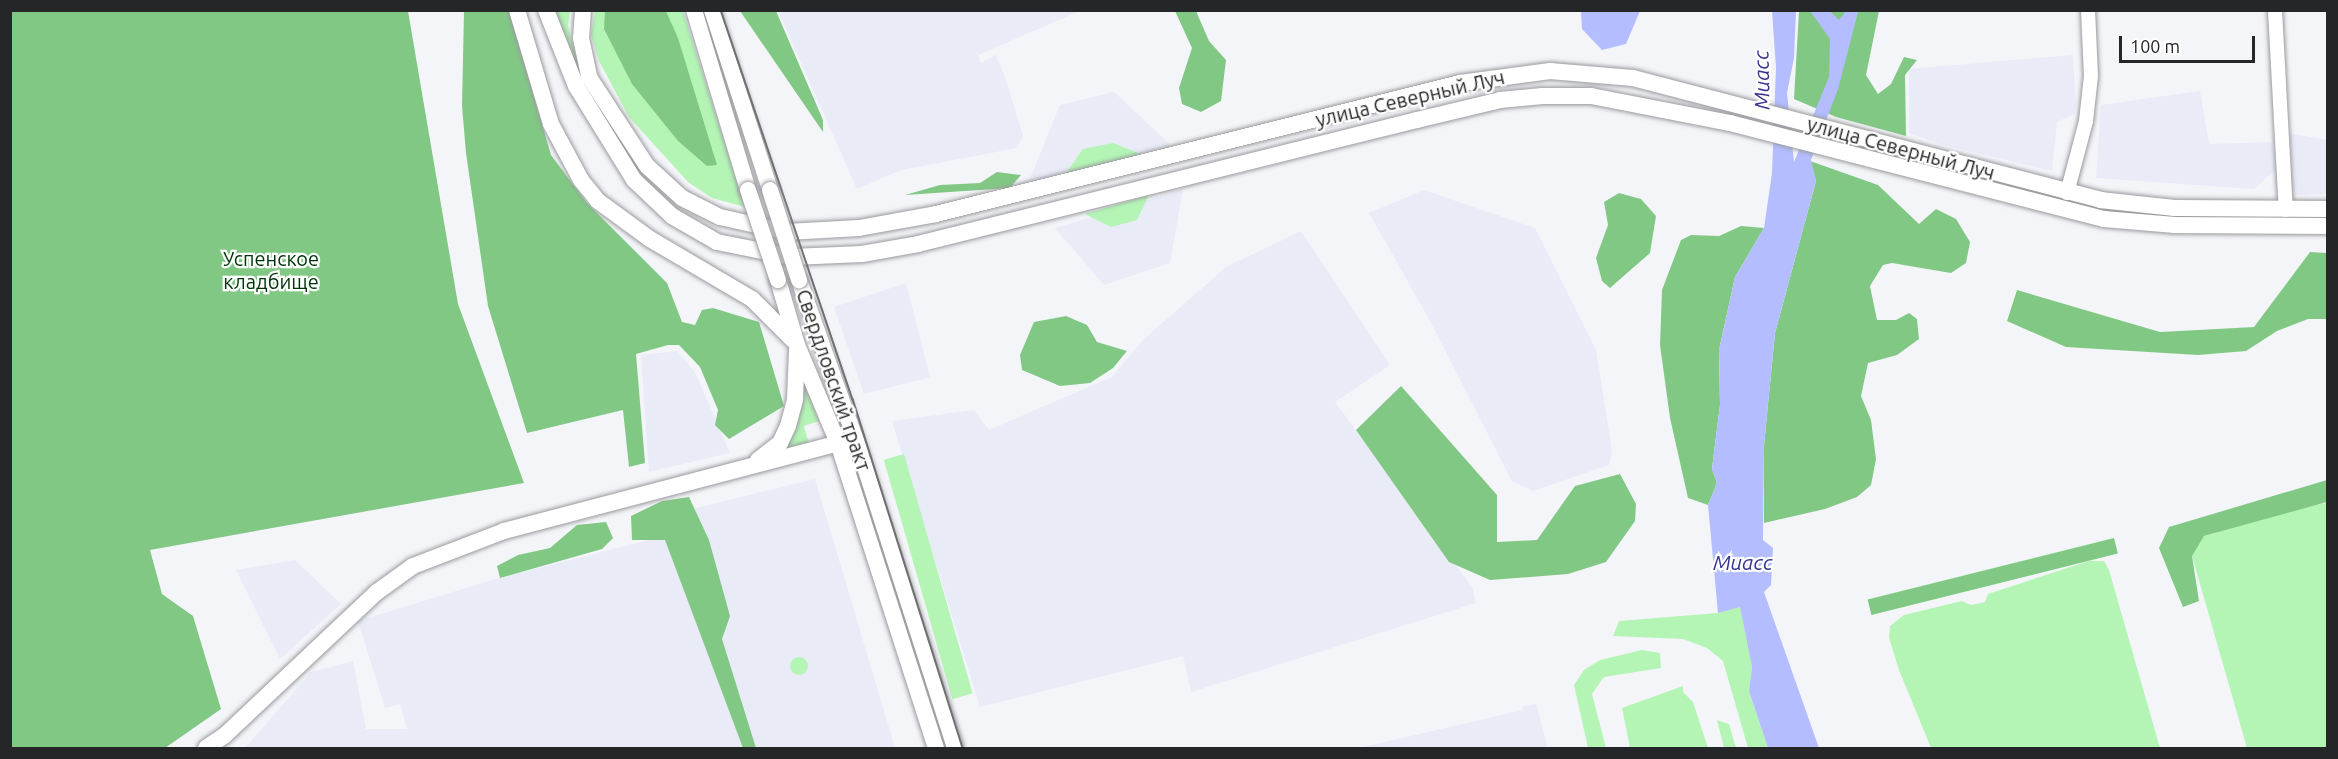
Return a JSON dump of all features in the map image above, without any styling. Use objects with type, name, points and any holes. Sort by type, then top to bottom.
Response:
[{"type":"main road","name":"Свердловский тракт","points":[[517,10],[551,124],[576,172],[598,201],[650,239],[752,299],[797,345]]},
{"type":"main road","name":"улица Северный Луч","points":[[546,10],[576,86],[634,180],[672,216],[717,242],[754,252],[814,258],[888,250],[1500,100],[1543,96],[1591,96],[1730,123],[2104,219],[2175,225],[2287,228],[2328,226]]},
{"type":"main road","name":"улица Северный Луч","points":[[585,10],[581,38],[589,77],[618,126],[647,166],[682,198],[720,217],[787,232],[883,225],[1041,191],[1460,83],[1550,71],[1633,78],[2067,193],[2175,208],[2328,209]]},
{"type":"main road","name":"Свердловский тракт","points":[[694,10],[797,345],[846,441],[956,748]]},
{"type":"main road","name":"Свердловский тракт","points":[[712,10],[799,280],[936,748]]},
{"type":"main road","points":[[746,465],[766,455],[780,443],[788,426],[795,399],[797,345]]},
{"type":"main road","points":[[206,748],[224,736],[377,591],[413,566],[504,531],[746,465],[846,441]]},
{"type":"street","points":[[2067,193],[2086,121],[2091,76],[2088,10]]},
{"type":"street","points":[[2275,10],[2286,210]]},
{"type":"street","points":[[2287,228],[2328,233]]},
{"type":"shaded area","points":[[778,11],[1080,11],[978,55],[981,63],[996,55],[1023,136],[1017,148],[901,170],[857,189]]},
{"type":"shaded area","points":[[2073,55],[2076,105],[2074,114],[2057,122],[2052,171],[1943,145],[1909,133],[1909,69]]},
{"type":"shaded area","points":[[2200,91],[2209,144],[2273,142],[2276,169],[2254,189],[2096,178],[2101,105]]},
{"type":"shaded area","points":[[1114,92],[1174,148],[1027,186],[1060,105]]},
{"type":"shaded area","points":[[2288,133],[2327,140],[2327,194],[2296,195],[2287,184]]},
{"type":"shaded area","points":[[1183,189],[1170,263],[1104,285],[1055,228]]},
{"type":"shaded area","points":[[1424,190],[1535,228],[1596,350],[1612,451],[1609,465],[1533,491],[1512,481],[1429,319],[1369,213]]},
{"type":"shaded area","points":[[1301,231],[1390,365],[1335,402],[1472,587],[1476,603],[1191,692],[1183,656],[980,707],[892,421],[974,410],[989,430],[1112,377],[1143,340],[1226,267]]},
{"type":"shaded area","points":[[906,283],[930,377],[864,394],[834,307]]},
{"type":"shaded area","points":[[677,351],[695,372],[730,453],[649,472],[641,355]]},
{"type":"shaded area","points":[[815,479],[895,748],[245,748],[311,672],[353,661],[366,729],[407,729],[400,704],[385,708],[358,621],[492,580],[657,538],[651,519]]},
{"type":"shaded area","points":[[295,560],[341,604],[280,659],[236,570]]},
{"type":"shaded area","points":[[1536,704],[1548,748],[1359,748],[1523,710],[1523,706]]},
{"type":"green space","name":"Успенское кладбище","points":[[10,11],[408,11],[458,304],[524,483],[150,550],[162,594],[193,616],[221,709],[165,748],[11,748]]},
{"type":"green space","points":[[464,11],[509,11],[551,155],[587,203],[667,283],[682,322],[695,325],[702,310],[713,308],[759,322],[784,406],[729,439],[715,425],[718,410],[700,367],[679,345],[668,345],[636,354],[645,463],[629,467],[623,410],[527,433],[488,306],[466,153],[462,106]]},
{"type":"green space","points":[[553,11],[570,11],[568,26],[584,84]]},
{"type":"green space","points":[[595,11],[683,11],[745,207],[712,198],[688,182],[629,117],[599,61],[591,35]]},
{"type":"green space","points":[[605,11],[666,11],[678,38],[717,165],[707,166],[678,141],[632,84],[604,29]]},
{"type":"green space","points":[[740,11],[776,11],[823,120],[823,132]]},
{"type":"green space","points":[[1175,11],[1196,11],[1209,41],[1226,60],[1221,101],[1201,112],[1182,104],[1179,88],[1192,48]]},
{"type":"green space","points":[[1799,11],[1879,11],[1866,75],[1878,94],[1891,84],[1904,57],[1917,60],[1905,75],[1906,136],[1836,117],[1794,99]]},
{"type":"green space","points":[[1113,143],[1143,155],[1064,176],[1083,149]]},
{"type":"green space","points":[[1810,161],[1878,185],[1919,224],[1936,209],[1956,219],[1970,242],[1966,263],[1951,273],[1892,263],[1883,265],[1870,286],[1877,320],[1896,320],[1909,313],[1917,319],[1919,339],[1897,355],[1868,363],[1861,396],[1871,420],[1876,459],[1871,485],[1857,497],[1825,509],[1764,523],[1764,445],[1775,333],[1816,181]]},
{"type":"green space","points":[[997,172],[1021,175],[1010,188],[905,195],[940,185],[980,183]]},
{"type":"green space","points":[[1619,193],[1641,199],[1656,216],[1650,253],[1610,288],[1602,281],[1596,258],[1608,225],[1604,202]]},
{"type":"green space","points":[[1149,195],[1137,220],[1111,227],[1085,214]]},
{"type":"green space","points":[[1741,226],[1764,228],[1735,277],[1719,350],[1720,405],[1712,469],[1717,483],[1708,505],[1688,498],[1670,418],[1660,345],[1662,290],[1681,240],[1691,235],[1719,236]]},
{"type":"green space","points":[[2310,252],[2327,253],[2327,319],[2308,319],[2277,331],[2246,351],[2198,355],[2066,347],[2007,321],[2017,290],[2160,332],[2254,327]]},
{"type":"green space","points":[[1066,316],[1087,325],[1097,342],[1127,351],[1113,368],[1090,383],[1060,386],[1022,370],[1020,355],[1034,322]]},
{"type":"green space","points":[[803,381],[819,421],[804,426],[809,444],[781,449]]},
{"type":"green space","points":[[1401,386],[1497,495],[1497,542],[1537,540],[1575,486],[1620,474],[1636,504],[1635,521],[1606,562],[1568,574],[1490,580],[1449,562],[1356,430]]},
{"type":"green space","points":[[904,454],[973,693],[952,699],[884,460]]},
{"type":"green space","points":[[2327,480],[2327,502],[2204,536],[2192,556],[2199,601],[2183,607],[2159,548],[2169,527]]},
{"type":"green space","points":[[689,497],[709,540],[730,616],[722,639],[756,748],[743,748],[665,540],[632,540],[631,516],[662,501]]},
{"type":"green space","points":[[2327,503],[2327,748],[2247,748],[2192,556],[2199,538],[2289,510]]},
{"type":"green space","points":[[606,522],[613,538],[602,549],[500,578],[497,566],[518,555],[550,548],[577,525]]},
{"type":"green space","points":[[2114,538],[2118,554],[1871,615],[1868,599]]},
{"type":"green space","points":[[2089,561],[2104,561],[2109,570],[2160,748],[1931,748],[1899,670],[1889,638],[1890,626],[1904,615],[1962,601],[1971,605],[1985,602],[1988,594]]},
{"type":"green space","points":[[1740,606],[1752,667],[1749,691],[1768,748],[1748,748],[1723,661],[1707,648],[1683,639],[1613,636],[1619,621],[1718,613]]},
{"type":"green space","points":[[1642,650],[1660,653],[1661,668],[1604,677],[1592,694],[1606,748],[1588,748],[1574,685],[1584,670],[1600,660]]},
{"type":"green space","points":[[795,657],[803,657],[808,662],[806,673],[795,675],[790,670],[790,662]]},
{"type":"green space","points":[[1683,686],[1683,692],[1693,702],[1708,748],[1630,748],[1622,708]]},
{"type":"green space","points":[[1717,720],[1729,724],[1736,748],[1724,748]]},
{"type":"water","points":[[1581,10],[1640,11],[1626,44],[1602,50],[1582,29]]},
{"type":"water","name":"Миасс","points":[[1772,11],[1796,11],[1794,58],[1787,93],[1794,162],[1829,77],[1830,39],[1810,11],[1830,11],[1839,20],[1846,11],[1858,12],[1838,89],[1811,160],[1816,181],[1775,333],[1764,445],[1763,540],[1773,548],[1771,585],[1764,592],[1819,748],[1768,748],[1749,691],[1752,667],[1740,607],[1718,613],[1708,505],[1717,483],[1712,469],[1720,405],[1719,350],[1735,277],[1764,228],[1772,173],[1776,68]]},
{"type":"tram line","points":[[721,10],[853,399],[963,748]]}]
